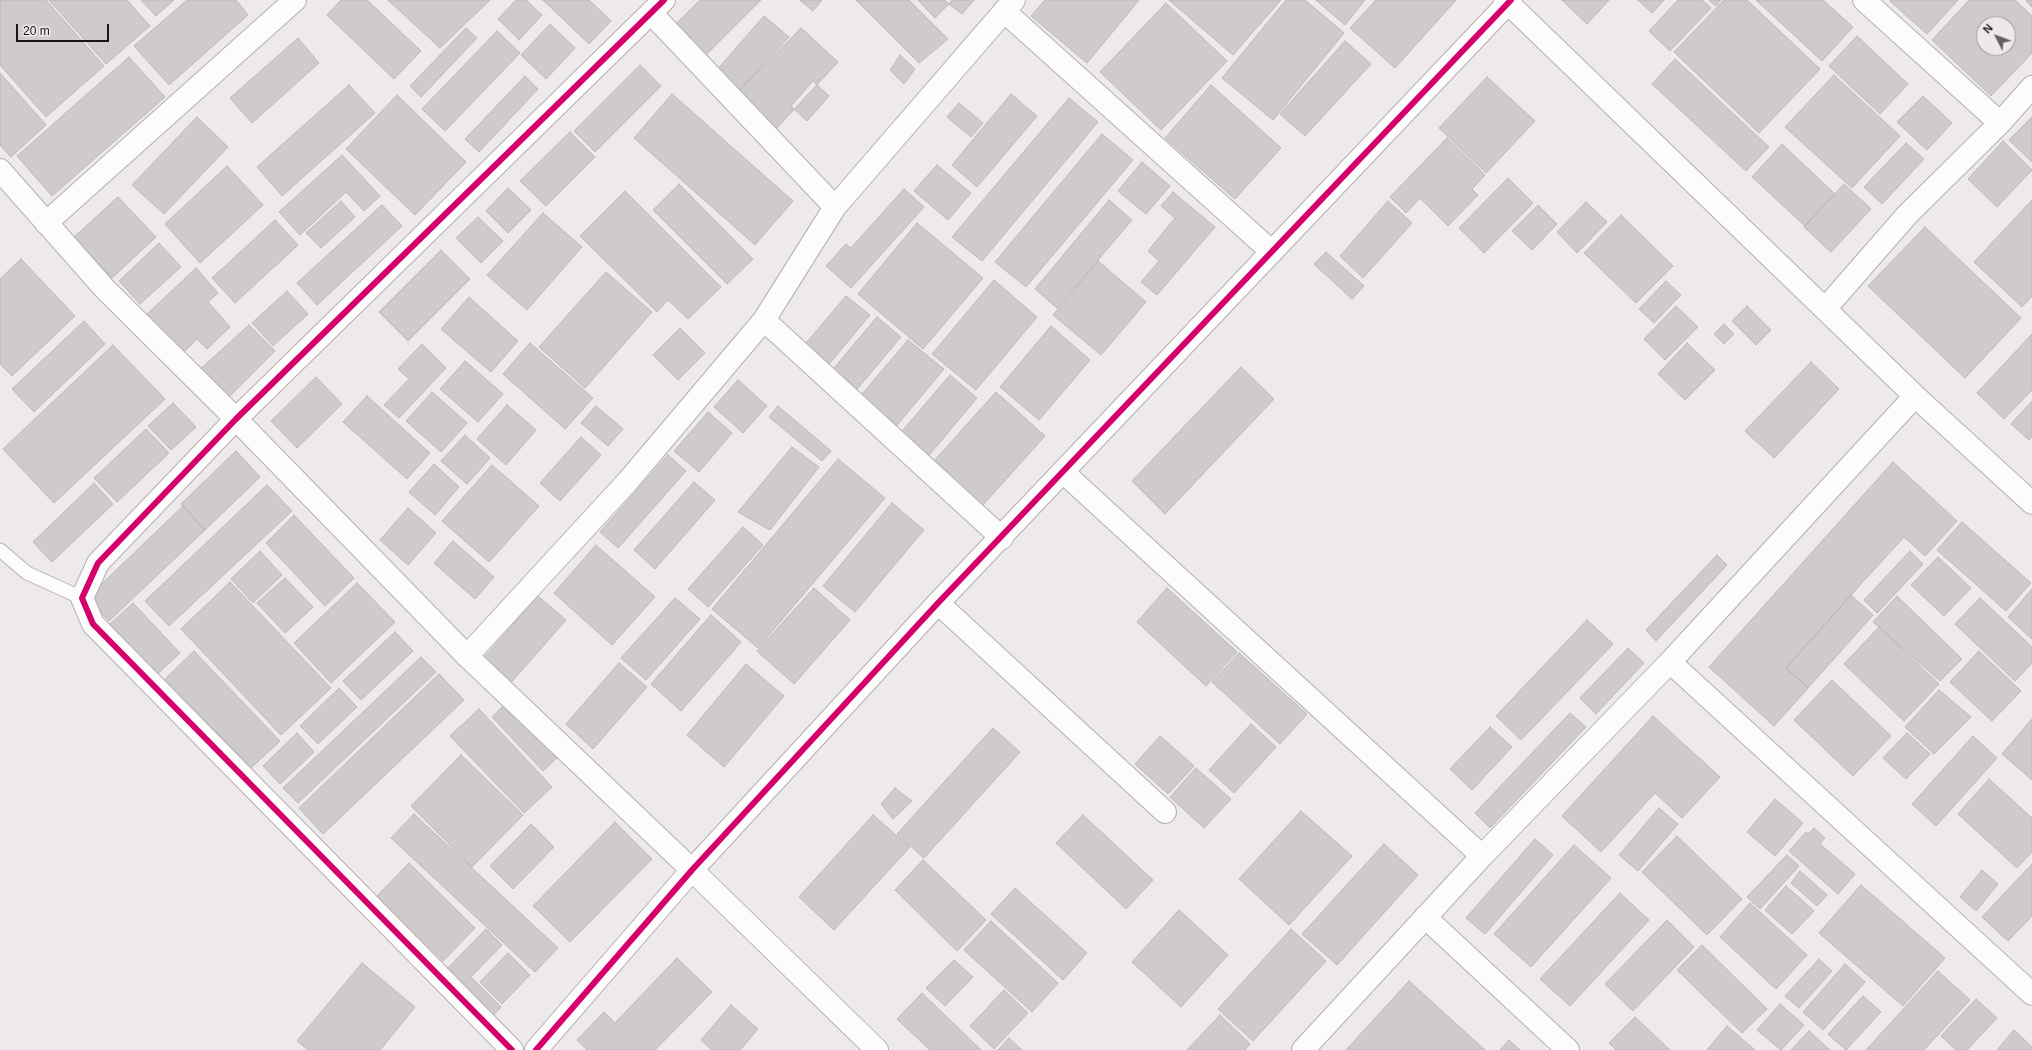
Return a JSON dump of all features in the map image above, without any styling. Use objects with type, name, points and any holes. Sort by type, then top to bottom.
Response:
[{"type":"street","points":[[46,223],[295,0]]},
{"type":"street","points":[[1864,0],[2000,123]]},
{"type":"street","points":[[536,1050],[692,870],[938,603],[1002,538],[1508,1],[1825,310],[1915,396],[2032,503]]},
{"type":"street","points":[[467,656],[628,481],[764,320],[835,207],[1009,6],[1272,252]]},
{"type":"street","points":[[512,1050],[93,624],[82,598],[98,562],[236,419],[657,7],[835,207]]},
{"type":"street","points":[[1825,310],[1907,215],[2000,123],[2032,87]]},
{"type":"street","points":[[0,170],[105,289],[236,419],[467,656],[692,870],[877,1050]]},
{"type":"street","points":[[764,320],[1002,538]]},
{"type":"street","points":[[1303,1050],[1482,856],[1670,662],[1915,396]]},
{"type":"street","points":[[1063,472],[1482,856]]},
{"type":"street","points":[[938,603],[1165,812]]},
{"type":"street","points":[[1670,662],[2032,994]]},
{"type":"street","points":[[1425,917],[1568,1050]]},
{"type":"lane","points":[[0,550],[27,573],[82,598]]},
{"type":"building","points":[[0,0],[46,0],[104,66],[46,117],[0,65]]},
{"type":"building","points":[[49,0],[127,0],[150,26],[106,64]]},
{"type":"building","points":[[141,0],[174,0],[156,16]]},
{"type":"building","points":[[187,0],[236,0],[248,15],[169,85],[134,46]]},
{"type":"building","points":[[341,0],[367,0],[421,51],[394,79],[327,15]]},
{"type":"building","points":[[388,0],[490,0],[440,48]]},
{"type":"building","points":[[516,0],[526,0],[542,15],[519,40],[498,19]]},
{"type":"building","points":[[543,0],[589,0],[611,21],[589,44]]},
{"type":"building","points":[[700,0],[761,0],[705,56],[675,25]]},
{"type":"building","points":[[800,0],[822,0],[813,11]]},
{"type":"building","points":[[856,0],[909,0],[948,39],[919,63]]},
{"type":"building","points":[[918,0],[945,0],[949,4],[935,18]]},
{"type":"building","points":[[952,0],[974,0],[962,14],[949,4]]},
{"type":"building","points":[[1045,0],[1139,0],[1087,63],[1031,16]]},
{"type":"building","points":[[1169,0],[1281,0],[1233,55]]},
{"type":"building","points":[[1286,0],[1305,0],[1344,33],[1273,120],[1222,78]]},
{"type":"building","points":[[1316,0],[1365,0],[1345,25]]},
{"type":"building","points":[[1376,0],[1456,0],[1395,68],[1350,28]]},
{"type":"building","points":[[1562,0],[1609,0],[1587,24]]},
{"type":"building","points":[[1638,0],[1664,0],[1652,13]]},
{"type":"building","points":[[1678,0],[1702,0],[1711,8],[1670,51],[1649,31]]},
{"type":"building","points":[[1709,0],[1721,0],[1716,6]]},
{"type":"building","points":[[1724,0],[1747,0],[1820,69],[1759,133],[1674,52]]},
{"type":"building","points":[[1756,0],[1823,0],[1853,27],[1822,61]]},
{"type":"building","points":[[1958,0],[1927,34],[1890,1]]},
{"type":"building","points":[[1969,0],[2015,0],[2032,16],[2032,53],[1991,96],[1932,40]]},
{"type":"building","points":[[2032,0],[2032,7],[2026,1]]},
{"type":"building","points":[[1166,3],[1227,61],[1161,130],[1100,72]]},
{"type":"building","points":[[764,16],[789,37],[737,93],[716,71]]},
{"type":"building","points":[[550,24],[575,48],[546,79],[521,55]]},
{"type":"building","points":[[466,28],[477,38],[421,97],[410,86]]},
{"type":"building","points":[[801,28],[838,62],[774,131],[737,93]]},
{"type":"building","points":[[497,31],[520,53],[445,131],[422,109]]},
{"type":"building","points":[[1857,36],[1908,84],[1880,114],[1829,66]]},
{"type":"building","points":[[298,38],[319,63],[252,123],[230,98]]},
{"type":"building","points":[[1345,41],[1371,64],[1305,136],[1280,114]]},
{"type":"building","points":[[900,55],[915,69],[904,84],[890,70]]},
{"type":"building","points":[[129,57],[165,97],[52,196],[17,156]]},
{"type":"building","points":[[1675,59],[1769,147],[1746,171],[1652,84]]},
{"type":"building","points":[[640,65],[661,86],[595,152],[574,131]]},
{"type":"building","points":[[0,73],[46,125],[11,157],[0,145]]},
{"type":"building","points":[[1834,75],[1900,136],[1852,188],[1785,127]]},
{"type":"building","points":[[525,76],[538,89],[479,152],[465,139]]},
{"type":"building","points":[[1487,77],[1535,121],[1486,173],[1439,128]]},
{"type":"building","points":[[813,81],[829,96],[807,121],[791,106]]},
{"type":"building","points":[[349,85],[375,113],[282,196],[257,167]]},
{"type":"building","points":[[1211,85],[1281,148],[1235,199],[1165,138]]},
{"type":"building","points":[[672,94],[793,201],[755,245],[634,138]]},
{"type":"building","points":[[1011,94],[1037,116],[977,187],[952,165]]},
{"type":"building","points":[[397,95],[466,162],[415,215],[346,149]]},
{"type":"building","points":[[1923,96],[1952,123],[1927,150],[1897,122]]},
{"type":"building","points":[[1069,98],[1098,122],[982,261],[952,237]]},
{"type":"building","points":[[959,103],[983,123],[971,137],[947,117]]},
{"type":"building","points":[[197,117],[228,147],[164,214],[132,185]]},
{"type":"building","points":[[2032,117],[2032,162],[2009,140]]},
{"type":"building","points":[[570,132],[595,157],[546,206],[520,181]]},
{"type":"building","points":[[1102,134],[1133,160],[1026,287],[995,262]]},
{"type":"building","points":[[1447,138],[1485,175],[1472,189],[1478,195],[1448,226],[1420,198],[1406,213],[1390,197]]},
{"type":"building","points":[[2003,141],[2032,170],[1997,207],[1968,179]]},
{"type":"building","points":[[1906,143],[1924,159],[1882,204],[1864,187]]},
{"type":"building","points":[[1782,144],[1835,194],[1805,226],[1752,177]]},
{"type":"building","points":[[342,155],[380,196],[364,211],[346,192],[300,235],[279,212]]},
{"type":"building","points":[[1142,162],[1170,186],[1146,214],[1118,191]]},
{"type":"building","points":[[937,165],[971,193],[948,220],[914,191]]},
{"type":"building","points":[[227,166],[263,205],[200,263],[165,224]]},
{"type":"building","points":[[1508,178],[1533,203],[1484,253],[1459,228]]},
{"type":"building","points":[[679,184],[753,259],[727,284],[653,210]]},
{"type":"building","points":[[1844,184],[1871,209],[1831,252],[1804,227]]},
{"type":"building","points":[[508,188],[531,210],[508,233],[486,211]]},
{"type":"building","points":[[904,189],[924,207],[851,288],[826,266],[846,244],[851,248]]},
{"type":"building","points":[[625,191],[721,287],[688,319],[668,300],[657,312],[580,236]]},
{"type":"building","points":[[1173,192],[1215,227],[1157,295],[1141,282],[1159,261],[1148,251],[1175,218],[1161,206]]},
{"type":"building","points":[[118,197],[156,237],[112,278],[74,237]]},
{"type":"building","points":[[1109,200],[1132,220],[1057,308],[1035,289]]},
{"type":"building","points":[[2032,200],[2032,296],[2022,307],[1974,262]]},
{"type":"building","points":[[341,201],[355,217],[321,248],[306,233]]},
{"type":"building","points":[[1388,201],[1412,223],[1363,278],[1340,256]]},
{"type":"building","points":[[1586,202],[1607,222],[1577,253],[1557,232]]},
{"type":"building","points":[[382,205],[402,226],[317,305],[297,283]]},
{"type":"building","points":[[1538,205],[1557,224],[1532,250],[1512,231]]},
{"type":"building","points":[[543,213],[582,247],[527,310],[487,275]]},
{"type":"building","points":[[1621,215],[1673,266],[1636,303],[1584,253]]},
{"type":"building","points":[[478,217],[503,241],[481,263],[456,238]]},
{"type":"building","points":[[275,220],[298,245],[235,303],[212,278]]},
{"type":"building","points":[[917,223],[983,278],[923,349],[858,294]]},
{"type":"building","points":[[1925,227],[2021,318],[1965,378],[1868,286]]},
{"type":"building","points":[[159,243],[181,267],[140,304],[119,281]]},
{"type":"building","points":[[441,250],[470,279],[408,341],[379,312]]},
{"type":"building","points":[[1326,252],[1364,286],[1352,299],[1314,264]]},
{"type":"building","points":[[21,259],[75,316],[12,376],[0,364],[0,279]]},
{"type":"building","points":[[1098,261],[1146,302],[1101,355],[1053,315]]},
{"type":"building","points":[[196,268],[218,293],[208,302],[230,327],[207,349],[197,339],[180,356],[144,317]]},
{"type":"building","points":[[606,272],[652,312],[585,388],[539,347]]},
{"type":"building","points":[[994,280],[1037,317],[976,390],[932,354]]},
{"type":"building","points":[[1666,281],[1681,295],[1654,323],[1639,309]]},
{"type":"building","points":[[287,291],[308,314],[273,346],[252,323]]},
{"type":"building","points":[[846,296],[870,315],[825,369],[801,349]]},
{"type":"building","points":[[469,297],[518,341],[491,372],[441,329]]},
{"type":"building","points":[[1676,306],[1698,327],[1665,360],[1644,339]]},
{"type":"building","points":[[1747,306],[1771,330],[1756,345],[1732,321]]},
{"type":"building","points":[[877,317],[901,337],[853,394],[829,374]]},
{"type":"building","points":[[84,321],[105,344],[34,412],[12,389]]},
{"type":"building","points":[[1724,324],[1734,334],[1724,344],[1714,334]]},
{"type":"building","points":[[249,325],[275,351],[225,401],[197,372]]},
{"type":"building","points":[[1051,326],[1090,360],[1039,420],[1000,387]]},
{"type":"building","points":[[680,328],[705,353],[678,380],[653,355]]},
{"type":"building","points":[[2032,334],[2032,390],[2004,419],[1977,393]]},
{"type":"building","points":[[908,340],[944,369],[893,430],[857,400]]},
{"type":"building","points":[[530,343],[593,398],[565,429],[503,374]]},
{"type":"building","points":[[1687,343],[1715,370],[1685,400],[1658,374]]},
{"type":"building","points":[[422,344],[446,368],[399,418],[384,405],[409,379],[398,369]]},
{"type":"building","points":[[113,345],[165,399],[54,503],[3,449]]},
{"type":"building","points":[[465,361],[503,394],[478,422],[440,389]]},
{"type":"building","points":[[1811,362],[1839,389],[1774,458],[1745,431]]},
{"type":"building","points":[[1241,367],[1274,399],[1165,514],[1132,481]]},
{"type":"building","points":[[950,375],[977,398],[925,460],[897,437]]},
{"type":"building","points":[[316,377],[342,404],[297,448],[271,421]]},
{"type":"building","points":[[738,380],[767,406],[743,433],[714,407]]},
{"type":"building","points":[[432,392],[467,423],[441,452],[406,421]]},
{"type":"building","points":[[996,392],[1045,436],[982,506],[933,462]]},
{"type":"building","points":[[367,396],[430,453],[407,479],[343,422]]},
{"type":"building","points":[[2032,401],[2032,437],[2029,440],[2011,424]]},
{"type":"building","points":[[173,403],[196,427],[171,450],[148,426]]},
{"type":"building","points":[[507,405],[536,430],[506,465],[477,439]]},
{"type":"building","points":[[596,406],[623,429],[608,446],[581,423]]},
{"type":"building","points":[[778,406],[831,451],[822,461],[769,417]]},
{"type":"building","points":[[708,412],[732,433],[699,472],[674,451]]},
{"type":"building","points":[[146,429],[169,453],[117,502],[94,478]]},
{"type":"building","points":[[465,435],[490,458],[467,484],[441,461]]},
{"type":"building","points":[[581,437],[601,455],[560,501],[540,483]]},
{"type":"building","points":[[792,447],[819,467],[770,530],[738,512]]},
{"type":"building","points":[[236,451],[260,477],[205,530],[181,504]]},
{"type":"building","points":[[668,455],[686,471],[618,548],[600,532]]},
{"type":"building","points":[[838,459],[885,498],[758,648],[712,609]]},
{"type":"building","points":[[1893,462],[1957,521],[1925,556],[1904,537],[1851,595],[1786,668],[1808,688],[1774,726],[1709,667]]},
{"type":"building","points":[[434,464],[459,487],[435,515],[409,492]]},
{"type":"building","points":[[492,465],[539,506],[489,562],[442,521]]},
{"type":"building","points":[[694,482],[715,500],[655,569],[634,550]]},
{"type":"building","points":[[94,483],[113,504],[52,562],[33,542]]},
{"type":"building","points":[[267,485],[292,511],[169,626],[145,601]]},
{"type":"building","points":[[892,503],[924,530],[855,612],[823,586]]},
{"type":"building","points":[[183,506],[205,530],[109,621],[87,598]]},
{"type":"building","points":[[408,508],[436,533],[408,565],[380,540]]},
{"type":"building","points":[[294,515],[354,578],[325,606],[266,543]]},
{"type":"building","points":[[1962,522],[2031,583],[2006,611],[1937,550]]},
{"type":"building","points":[[743,527],[763,545],[708,607],[688,589]]},
{"type":"building","points":[[453,541],[494,577],[475,599],[434,563]]},
{"type":"building","points":[[596,545],[655,597],[612,645],[554,593]]},
{"type":"building","points":[[260,551],[282,575],[253,603],[231,579]]},
{"type":"building","points":[[1910,551],[1923,564],[1877,613],[1864,600]]},
{"type":"building","points":[[1717,555],[1727,565],[1656,641],[1646,630]]},
{"type":"building","points":[[1938,557],[1971,588],[1944,616],[1911,585]]},
{"type":"building","points":[[285,578],[313,607],[285,633],[257,603]]},
{"type":"building","points":[[230,582],[331,688],[281,735],[181,629]]},
{"type":"building","points":[[357,583],[395,622],[331,683],[294,643]]},
{"type":"building","points":[[814,588],[850,620],[794,684],[757,651]]},
{"type":"building","points":[[1167,588],[1237,652],[1206,686],[1137,622]]},
{"type":"building","points":[[2032,589],[2032,639],[2008,617]]},
{"type":"building","points":[[1851,595],[1873,615],[1808,688],[1786,668]]},
{"type":"building","points":[[538,596],[566,620],[509,685],[481,661]]},
{"type":"building","points":[[1897,596],[1962,659],[1940,681],[1873,622]]},
{"type":"building","points":[[675,598],[700,619],[646,680],[621,658]]},
{"type":"building","points":[[1980,598],[2032,647],[2032,663],[2015,681],[1955,624]]},
{"type":"building","points":[[133,603],[180,653],[154,677],[107,627]]},
{"type":"building","points":[[711,615],[741,642],[681,711],[651,684]]},
{"type":"building","points":[[1587,620],[1613,644],[1521,740],[1496,716]]},
{"type":"building","points":[[1879,627],[1939,684],[1904,721],[1844,664]]},
{"type":"building","points":[[395,632],[413,651],[361,700],[343,681]]},
{"type":"building","points":[[1628,648],[1644,663],[1596,714],[1580,698]]},
{"type":"building","points":[[194,651],[280,741],[251,768],[165,679]]},
{"type":"building","points":[[1979,651],[2021,691],[1992,721],[1950,682]]},
{"type":"building","points":[[1239,653],[1307,714],[1280,744],[1212,682]]},
{"type":"building","points":[[421,657],[436,672],[298,803],[283,788]]},
{"type":"building","points":[[619,663],[647,687],[593,749],[566,724]]},
{"type":"building","points":[[746,664],[784,696],[724,767],[687,735]]},
{"type":"building","points":[[439,674],[464,700],[323,834],[299,808]]},
{"type":"building","points":[[1832,680],[1891,736],[1853,776],[1794,720]]},
{"type":"building","points":[[339,688],[357,707],[318,744],[300,726]]},
{"type":"building","points":[[1939,690],[1971,717],[1934,754],[1905,727]]},
{"type":"building","points":[[509,700],[560,755],[543,771],[492,717]]},
{"type":"building","points":[[479,709],[552,787],[524,813],[450,736]]},
{"type":"building","points":[[1570,713],[1586,727],[1490,828],[1475,813]]},
{"type":"building","points":[[1653,716],[1720,777],[1682,818],[1655,793],[1601,852],[1562,816]]},
{"type":"building","points":[[2032,719],[2032,780],[2002,754]]},
{"type":"building","points":[[1251,724],[1276,747],[1234,793],[1209,770]]},
{"type":"building","points":[[1490,727],[1512,747],[1472,790],[1450,769]]},
{"type":"building","points":[[993,728],[1020,752],[924,858],[897,834]]},
{"type":"building","points":[[297,733],[314,752],[280,784],[263,766]]},
{"type":"building","points":[[1907,733],[1930,754],[1906,779],[1883,758]]},
{"type":"building","points":[[1160,736],[1194,766],[1168,794],[1135,764]]},
{"type":"building","points":[[1973,736],[1997,758],[1936,826],[1912,804]]},
{"type":"building","points":[[461,755],[523,815],[472,867],[411,806]]},
{"type":"building","points":[[1196,768],[1231,799],[1204,828],[1170,797]]},
{"type":"building","points":[[1989,779],[2032,818],[2032,852],[2017,868],[1958,814]]},
{"type":"building","points":[[895,788],[912,801],[893,819],[881,804]]},
{"type":"building","points":[[1775,799],[1803,823],[1775,856],[1747,832]]},
{"type":"building","points":[[1659,808],[1678,824],[1638,871],[1619,855]]},
{"type":"building","points":[[1301,811],[1352,856],[1289,925],[1239,879]]},
{"type":"building","points":[[414,814],[558,948],[535,972],[391,838]]},
{"type":"building","points":[[873,815],[910,847],[834,930],[799,897]]},
{"type":"building","points":[[1083,815],[1153,880],[1126,909],[1056,843]]},
{"type":"building","points":[[615,822],[652,859],[570,942],[533,906]]},
{"type":"building","points":[[531,824],[554,847],[513,889],[490,866]]},
{"type":"building","points":[[1814,828],[1825,838],[1820,844],[1855,874],[1838,894],[1789,851],[1806,832],[1808,834]]},
{"type":"building","points":[[1677,836],[1742,899],[1707,935],[1642,872]]},
{"type":"building","points":[[1535,839],[1553,855],[1485,934],[1466,918]]},
{"type":"building","points":[[1384,844],[1418,875],[1337,965],[1302,934]]},
{"type":"building","points":[[1574,845],[1611,878],[1531,967],[1494,934]]},
{"type":"building","points":[[1787,855],[1799,866],[1760,909],[1747,897]]},
{"type":"building","points":[[923,860],[986,920],[957,951],[895,890]]},
{"type":"building","points":[[409,863],[475,928],[443,961],[377,896]]},
{"type":"building","points":[[2032,864],[2032,916],[2008,941],[1982,917]]},
{"type":"building","points":[[1982,870],[1998,884],[1976,911],[1960,897]]},
{"type":"building","points":[[1800,871],[1827,895],[1817,906],[1791,883]]},
{"type":"building","points":[[1861,885],[1945,958],[1903,1006],[1819,933]]},
{"type":"building","points":[[1786,886],[1814,911],[1792,934],[1765,910]]},
{"type":"building","points":[[1015,888],[1087,953],[1063,980],[991,914]]},
{"type":"building","points":[[1620,893],[1649,920],[1570,1006],[1540,979]]},
{"type":"building","points":[[1750,903],[1807,955],[1776,989],[1720,937]]},
{"type":"building","points":[[1179,910],[1228,955],[1181,1007],[1132,962]]},
{"type":"building","points":[[1667,920],[1694,947],[1633,1011],[1605,984]]},
{"type":"building","points":[[991,921],[1058,983],[1032,1012],[964,950]]},
{"type":"building","points":[[486,929],[502,945],[471,977],[501,1007],[489,1020],[442,974]]},
{"type":"building","points":[[1291,929],[1326,961],[1253,1041],[1218,1009]]},
{"type":"building","points":[[1702,945],[1767,1009],[1742,1033],[1677,970]]},
{"type":"building","points":[[508,953],[530,975],[502,1004],[480,982]]},
{"type":"building","points":[[677,958],[712,992],[655,1050],[587,1050],[577,1040],[604,1012],[615,1023]]},
{"type":"building","points":[[1819,959],[1832,971],[1799,1008],[1785,996]]},
{"type":"building","points":[[954,960],[973,977],[945,1006],[926,988]]},
{"type":"building","points":[[362,963],[415,1007],[380,1050],[308,1050],[297,1041]]},
{"type":"building","points":[[1845,964],[1865,982],[1823,1030],[1803,1012]]},
{"type":"building","points":[[1938,971],[1970,1000],[1924,1050],[1866,1050]]},
{"type":"building","points":[[1409,981],[1485,1050],[1346,1050]]},
{"type":"building","points":[[1004,990],[1028,1013],[994,1049],[970,1026]]},
{"type":"building","points":[[922,993],[981,1050],[930,1050],[897,1019]]},
{"type":"building","points":[[1863,996],[1881,1012],[1846,1050],[1828,1034]]},
{"type":"building","points":[[1976,999],[1997,1018],[1967,1050],[1956,1050],[1941,1036]]},
{"type":"building","points":[[1780,1004],[1804,1025],[1781,1050],[1757,1030]]},
{"type":"building","points":[[731,1005],[758,1029],[740,1050],[712,1050],[701,1040]]},
{"type":"building","points":[[1220,1015],[1250,1044],[1245,1050],[1187,1050]]},
{"type":"building","points":[[1635,1017],[1670,1050],[1616,1050],[1609,1043]]},
{"type":"building","points":[[1727,1026],[1755,1050],[1707,1050]]},
{"type":"building","points":[[2014,1030],[2032,1047],[2032,1050],[1997,1050]]},
{"type":"building","points":[[1809,1031],[1830,1050],[1791,1050]]},
{"type":"building","points":[[1009,1038],[1022,1050],[998,1050]]},
{"type":"building","points":[[1509,1040],[1520,1050],[1500,1050]]},
{"type":"cycle path","points":[[512,1050],[93,624],[82,598],[98,563],[236,419],[664,0]]},
{"type":"cycle path","points":[[536,1050],[692,870],[938,603],[1511,0]]}]
